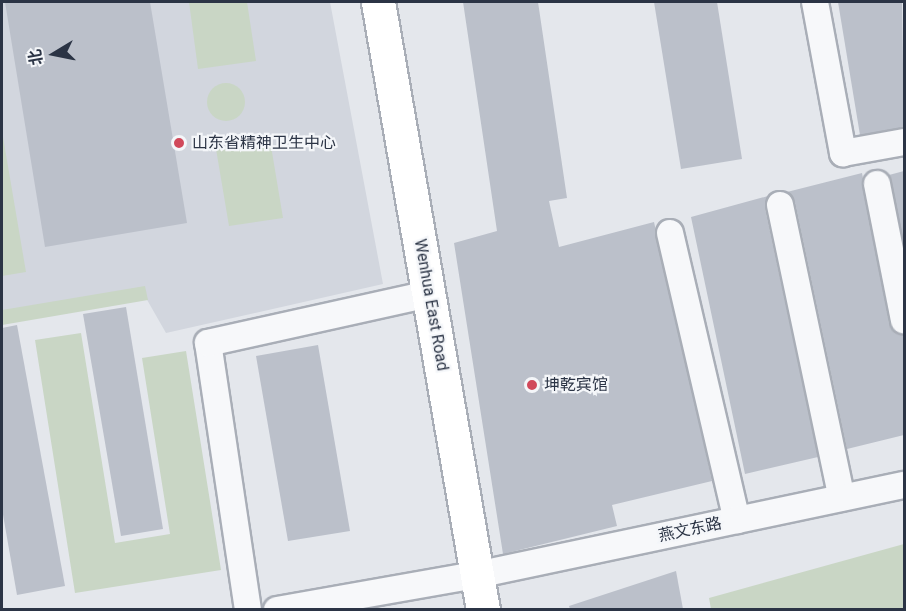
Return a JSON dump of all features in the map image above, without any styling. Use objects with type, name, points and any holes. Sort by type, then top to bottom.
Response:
[{"type":"main road","name":"Wenhua East Road","points":[[378,2],[483,609]]},
{"type":"street","points":[[815,2],[843,153],[904,142]]},
{"type":"street","points":[[877,184],[904,320]]},
{"type":"street","points":[[780,205],[842,498]]},
{"type":"street","points":[[670,234],[737,520]]},
{"type":"street","points":[[248,609],[208,343],[429,294]]},
{"type":"street","name":"燕文东路","points":[[277,609],[477,574],[904,485]]},
{"type":"shaded area","name":"山东省精神卫生中心","points":[[2,2],[330,2],[383,284],[166,333],[146,298],[2,321]]},
{"type":"green space","points":[[189,2],[247,2],[256,61],[198,69]]},
{"type":"green space","points":[[226,83],[233,84],[239,89],[244,95],[244,109],[239,115],[233,120],[226,121],[219,120],[213,115],[208,109],[207,102],[208,95],[213,89],[219,84]]},
{"type":"green space","points":[[2,131],[26,272],[2,276]]},
{"type":"green space","points":[[270,140],[283,218],[229,226],[216,149]]},
{"type":"green space","points":[[145,286],[148,300],[2,325],[2,310]]},
{"type":"green space","points":[[81,333],[115,543],[170,534],[142,358],[186,351],[221,570],[75,593],[35,340]]},
{"type":"green space","points":[[904,544],[904,609],[711,609],[709,598]]},
{"type":"building","points":[[5,2],[150,2],[187,223],[45,247]]},
{"type":"building","points":[[463,2],[538,2],[567,198],[549,201],[559,247],[654,222],[712,481],[612,505],[617,526],[503,554],[454,243],[497,231]]},
{"type":"building","points":[[654,2],[717,2],[742,159],[681,169]]},
{"type":"building","points":[[838,2],[902,2],[904,127],[860,135]]},
{"type":"building","points":[[904,171],[904,245],[889,175]]},
{"type":"building","points":[[862,173],[889,323],[904,335],[904,435],[847,449],[795,202],[787,192]]},
{"type":"building","points":[[768,196],[765,208],[818,457],[745,474],[691,217]]},
{"type":"building","points":[[126,307],[163,529],[121,536],[83,314]]},
{"type":"building","points":[[17,325],[65,586],[17,595],[2,509],[2,328]]},
{"type":"building","points":[[318,345],[350,531],[288,541],[256,356]]},
{"type":"building","points":[[676,571],[683,609],[570,609],[569,606]]},
{"type":"place","name":"山东省精神卫生中心","points":[[179,143]]},
{"type":"place","name":"坤乾宾馆","points":[[532,385]]}]
